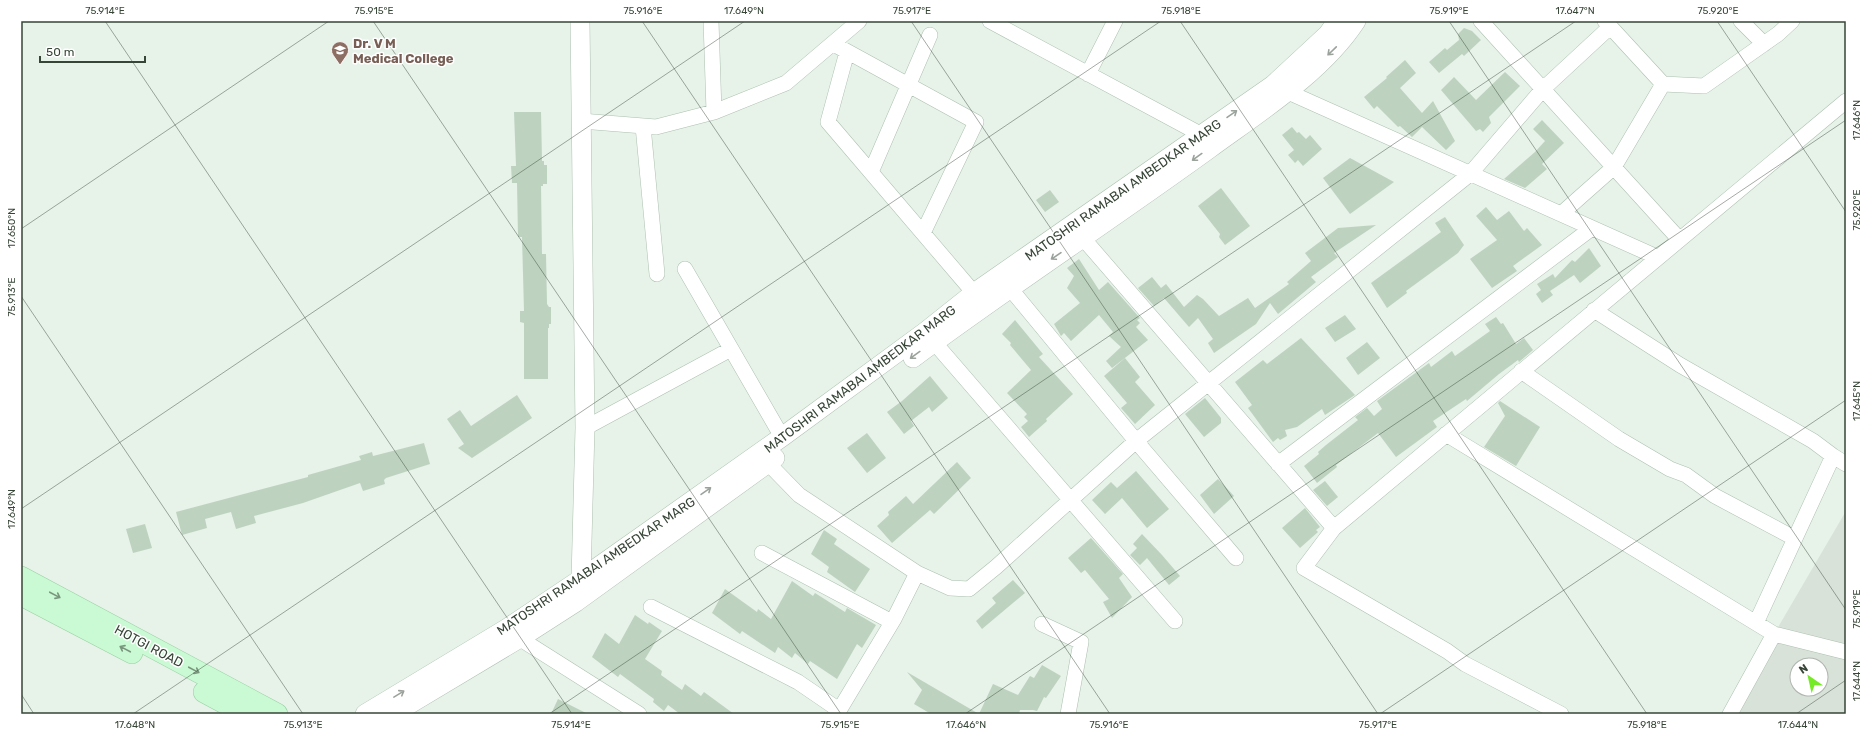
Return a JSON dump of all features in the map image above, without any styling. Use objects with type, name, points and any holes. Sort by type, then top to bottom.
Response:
[{"type":"main road","name":"HOTGI ROAD","points":[[21,577],[277,714]]},
{"type":"main road","name":"HOTGI ROAD","points":[[21,595],[246,714]]},
{"type":"street","points":[[580,21],[585,428],[581,579]]},
{"type":"street","points":[[711,21],[714,112]]},
{"type":"street","points":[[581,121],[656,127],[714,112],[786,83],[859,21]]},
{"type":"street","points":[[990,21],[1202,135]]},
{"type":"street","points":[[1088,74],[1116,21]]},
{"type":"street","name":"MATOSHRI RAMABAI AMBEDKAR MARG","points":[[365,714],[513,633],[581,579],[763,458],[782,437],[929,337],[974,293],[1005,282],[1077,232],[1202,135],[1280,89],[1328,34],[1337,21]]},
{"type":"street","points":[[1334,528],[1077,232],[1333,50],[1347,35],[1356,21]]},
{"type":"street","points":[[1481,21],[1679,239]]},
{"type":"street","points":[[1742,21],[1764,44]]},
{"type":"street","points":[[763,458],[800,495],[917,573],[950,588],[969,589],[1136,441],[1470,174],[1543,89],[1608,24],[1663,84],[1704,86],[1778,34],[1792,21]]},
{"type":"street","points":[[871,172],[930,35]]},
{"type":"street","points":[[832,44],[976,122],[923,233]]},
{"type":"street","points":[[847,52],[828,122],[974,293]]},
{"type":"street","points":[[1561,214],[1614,167],[1663,84]]},
{"type":"street","points":[[1280,89],[1657,258]]},
{"type":"street","points":[[1561,714],[1465,664],[1448,650],[1304,568],[1334,528],[1846,101]]},
{"type":"street","points":[[643,126],[657,274]]},
{"type":"street","points":[[1278,464],[1592,228]]},
{"type":"street","points":[[685,269],[782,437]]},
{"type":"street","points":[[393,714],[513,633],[576,602],[763,458],[1005,282],[1136,441],[1236,558]]},
{"type":"street","points":[[1594,310],[1680,364],[1813,441],[1846,464]]},
{"type":"street","points":[[929,337],[1071,499],[1175,621]]},
{"type":"street","points":[[585,428],[731,348]]},
{"type":"street","points":[[1521,371],[1619,438],[1670,469],[1686,475],[1715,496],[1794,538]]},
{"type":"street","points":[[1446,434],[1774,634],[1846,652]]},
{"type":"street","points":[[1756,623],[1833,456]]},
{"type":"street","points":[[762,552],[892,622]]},
{"type":"street","points":[[651,607],[798,682],[838,712],[892,622],[917,573]]},
{"type":"street","points":[[1042,624],[1081,642],[1068,714]]},
{"type":"street","points":[[513,633],[639,714]]},
{"type":"street","points":[[1730,714],[1774,634]]},
{"type":"shaded area","points":[[1846,511],[1846,714],[1726,714],[1774,634]]},
{"type":"building","points":[[1464,28],[1472,31],[1481,40],[1464,56],[1462,54],[1439,73],[1429,62],[1445,48],[1447,50],[1459,40],[1458,34]]},
{"type":"building","points":[[1405,60],[1416,73],[1400,88],[1422,113],[1433,101],[1455,141],[1446,150],[1422,127],[1412,137],[1400,126],[1398,127],[1377,106],[1374,109],[1364,97],[1387,78],[1386,77]]},
{"type":"building","points":[[1505,72],[1520,86],[1489,117],[1491,123],[1483,132],[1480,129],[1476,131],[1441,90],[1454,77],[1476,100]]},
{"type":"building","points":[[514,112],[541,112],[542,161],[544,161],[544,165],[547,165],[547,184],[543,184],[543,186],[541,186],[542,254],[546,254],[547,304],[551,307],[551,324],[549,324],[548,328],[548,379],[524,379],[524,323],[520,322],[520,311],[524,311],[522,237],[518,237],[517,183],[512,183],[511,166],[516,166]]},
{"type":"building","points":[[1542,120],[1564,143],[1542,164],[1547,169],[1525,188],[1504,179],[1535,152],[1545,141],[1533,129]]},
{"type":"building","points":[[1292,127],[1297,133],[1299,132],[1306,139],[1310,135],[1322,149],[1303,166],[1298,160],[1295,163],[1288,155],[1294,150],[1282,135]]},
{"type":"building","points":[[1350,158],[1394,182],[1350,214],[1323,178]]},
{"type":"building","points":[[1221,188],[1250,226],[1225,245],[1219,237],[1220,234],[1198,206]]},
{"type":"building","points":[[1050,190],[1059,202],[1045,212],[1036,200]]},
{"type":"building","points":[[1486,207],[1497,220],[1509,211],[1524,231],[1527,228],[1542,245],[1513,266],[1517,271],[1492,288],[1470,259],[1497,240],[1476,216]]},
{"type":"building","points":[[1445,217],[1464,245],[1458,253],[1406,291],[1407,293],[1387,308],[1371,283],[1441,232],[1435,223]]},
{"type":"building","points":[[1376,225],[1334,253],[1338,257],[1311,277],[1316,282],[1278,314],[1270,303],[1256,324],[1214,353],[1208,343],[1213,339],[1198,318],[1189,327],[1164,298],[1154,306],[1138,288],[1152,277],[1161,288],[1166,284],[1184,307],[1197,295],[1203,299],[1219,316],[1248,298],[1255,308],[1289,284],[1287,282],[1311,261],[1305,253],[1338,228]]},
{"type":"building","points":[[1589,248],[1601,266],[1580,283],[1574,275],[1550,291],[1553,295],[1542,303],[1536,294],[1541,290],[1537,284],[1553,274],[1555,278],[1572,260],[1575,262]]},
{"type":"building","points":[[1079,259],[1099,290],[1108,282],[1140,318],[1137,320],[1140,323],[1136,327],[1148,340],[1112,368],[1106,361],[1121,347],[1109,336],[1113,332],[1099,315],[1071,341],[1064,333],[1061,336],[1054,324],[1080,303],[1067,288],[1074,276],[1067,268]]},
{"type":"building","points":[[1345,315],[1356,329],[1335,342],[1325,328]]},
{"type":"building","points":[[1496,317],[1501,324],[1503,323],[1516,344],[1524,338],[1533,350],[1519,362],[1518,360],[1499,374],[1467,401],[1466,399],[1433,421],[1437,427],[1396,457],[1378,433],[1336,465],[1337,467],[1317,483],[1304,466],[1319,454],[1318,452],[1326,445],[1358,420],[1355,417],[1367,408],[1374,416],[1382,409],[1377,401],[1429,363],[1431,367],[1452,351],[1455,356],[1490,331],[1485,324]]},
{"type":"building","points":[[1015,320],[1043,354],[1039,357],[1073,394],[1029,437],[1021,427],[1028,421],[1024,417],[1027,414],[1007,393],[1031,370],[1010,345],[1011,343],[1002,334]]},
{"type":"building","points":[[1301,338],[1355,395],[1325,415],[1322,409],[1297,427],[1285,430],[1287,436],[1280,440],[1278,438],[1273,442],[1248,408],[1252,405],[1235,382],[1263,360],[1267,364]]},
{"type":"building","points":[[1367,342],[1380,358],[1358,375],[1346,358]]},
{"type":"building","points":[[1125,358],[1140,377],[1135,382],[1155,405],[1135,424],[1121,408],[1127,403],[1104,376]]},
{"type":"building","points":[[930,376],[948,398],[932,412],[929,407],[911,421],[914,426],[904,434],[887,412]]},
{"type":"building","points":[[517,395],[532,418],[472,458],[458,448],[464,444],[447,419],[460,410],[471,426]]},
{"type":"building","points":[[1205,398],[1221,418],[1221,423],[1204,437],[1185,414]]},
{"type":"building","points":[[1500,401],[1540,427],[1516,466],[1484,447],[1505,416],[1498,403]]},
{"type":"building","points":[[867,433],[886,458],[867,473],[847,448]]},
{"type":"building","points":[[424,443],[430,464],[386,478],[384,480],[385,484],[363,491],[360,483],[303,503],[254,516],[256,523],[236,529],[231,512],[205,519],[207,528],[182,535],[176,512],[308,477],[308,475],[361,460],[359,456],[372,452],[373,456]]},
{"type":"building","points":[[957,462],[971,478],[934,514],[930,510],[892,543],[877,526],[889,515],[888,512],[906,496],[913,504]]},
{"type":"building","points":[[1136,471],[1169,509],[1147,528],[1122,498],[1105,514],[1092,500],[1111,482],[1117,488]]},
{"type":"building","points":[[1218,479],[1234,496],[1214,514],[1200,495]]},
{"type":"building","points":[[1325,481],[1338,497],[1327,506],[1313,490]]},
{"type":"building","points":[[1305,508],[1320,527],[1316,530],[1318,532],[1300,548],[1282,528]]},
{"type":"building","points":[[145,524],[152,548],[133,553],[126,529]]},
{"type":"building","points":[[824,530],[837,539],[834,544],[870,569],[855,592],[827,572],[829,567],[811,554]]},
{"type":"building","points":[[1142,534],[1180,576],[1169,585],[1147,558],[1140,565],[1130,555],[1137,548],[1133,544]]},
{"type":"building","points":[[1091,538],[1123,574],[1119,578],[1132,597],[1112,618],[1103,602],[1109,599],[1085,570],[1081,573],[1068,558]]},
{"type":"building","points":[[1013,580],[1025,593],[982,629],[976,621],[996,603],[992,598]]},
{"type":"building","points":[[792,581],[813,596],[815,593],[845,612],[847,608],[876,625],[862,648],[857,644],[837,679],[810,661],[808,664],[795,653],[792,658],[778,647],[775,653],[742,631],[740,634],[712,613],[725,589],[757,612],[758,609],[771,619]]},
{"type":"building","points":[[635,615],[662,631],[645,659],[662,671],[661,675],[682,690],[685,684],[701,696],[704,692],[734,714],[680,714],[668,705],[664,711],[653,702],[654,699],[620,674],[618,677],[592,657],[605,633],[619,644]]},
{"type":"building","points":[[1042,665],[1061,676],[1046,698],[1044,697],[1037,711],[1020,710],[1019,714],[979,714],[993,684],[1018,695],[1030,676],[1034,678]]},
{"type":"building","points":[[907,672],[979,714],[931,714],[914,704],[922,690]]},
{"type":"building","points":[[558,699],[588,714],[551,714]]},
{"type":"place","name":"Dr. V M Medical College","points":[[340,65]]}]
